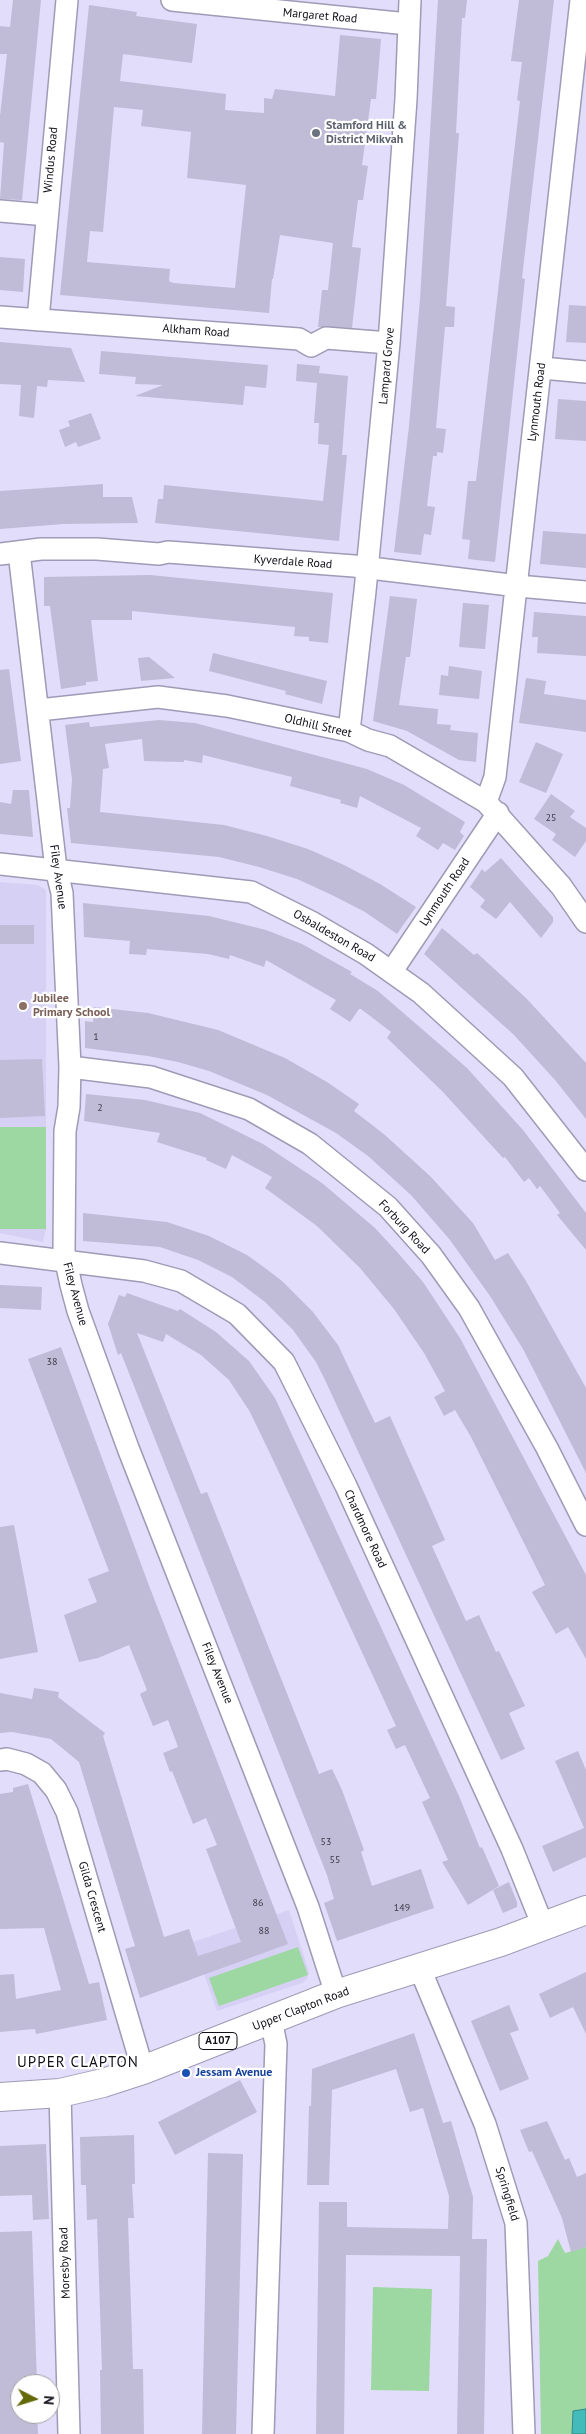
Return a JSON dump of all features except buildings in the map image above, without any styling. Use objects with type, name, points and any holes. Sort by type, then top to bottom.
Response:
[{"type":"highway","name":"A107","points":[[543,1926],[586,1910]]},
{"type":"highway","name":"Upper Clapton Road","points":[[0,2097],[60,2092],[143,2070],[336,1994],[420,1969],[543,1926]]},
{"type":"street","name":"Windus Road","points":[[38,320],[67,0]]},
{"type":"street","name":"Margaret Road","points":[[172,0],[408,24]]},
{"type":"street","name":"Lampard Grove","points":[[349,730],[368,567],[389,344],[406,99],[410,0]]},
{"type":"street","name":"Lynmouth Road","points":[[392,971],[492,808],[518,586],[581,0]]},
{"type":"street","points":[[0,210],[47,215]]},
{"type":"street","name":"Alkham Road","points":[[0,317],[299,339],[311,346],[326,338],[389,344]]},
{"type":"street","points":[[542,368],[586,372]]},
{"type":"street","name":"Kyverdale Road","points":[[10,553],[41,549],[97,549],[368,567],[518,586],[586,592]]},
{"type":"street","name":"Filey Avenue","points":[[10,553],[39,710],[56,869],[62,893],[70,1067],[69,1107],[65,1130],[66,1261],[78,1311],[128,1448],[308,1907],[336,1994]]},
{"type":"street","name":"Oldhill Street","points":[[39,710],[158,697],[228,706],[349,730],[368,740],[406,753],[492,808],[561,886],[586,922]]},
{"type":"street","name":"Osbaldeston Road","points":[[0,864],[251,892],[313,922],[392,971],[421,993],[513,1077],[586,1170]]},
{"type":"street","name":"Forburg Road","points":[[70,1067],[151,1077],[249,1109],[310,1144],[388,1207],[431,1255],[469,1308],[547,1448],[586,1525]]},
{"type":"street","name":"Chardmore Road","points":[[0,1253],[48,1261],[66,1261],[144,1271],[180,1281],[238,1314],[284,1362],[346,1486],[512,1849],[543,1926]]},
{"type":"street","name":"Gilda Crescent","points":[[0,1760],[7,1759],[26,1764],[42,1773],[56,1790],[67,1812],[143,2070]]},
{"type":"street","name":"Springfield","points":[[420,1969],[485,2124],[516,2223],[524,2434]]},
{"type":"street","points":[[264,2434],[276,2044],[270,2020]]},
{"type":"street","name":"Moresby Road","points":[[60,2092],[70,2434]]},
{"type":"shaded area","name":"Jubilee Primary School","points":[[0,882],[38,885],[46,890],[46,1229],[43,1242],[0,1233]]},
{"type":"shaded area","points":[[0,1127],[46,1127],[46,1229],[0,1229]]},
{"type":"shaded area","points":[[289,1910],[309,1972],[307,1979],[302,1983],[217,2011],[193,1942]]},
{"type":"shaded area","points":[[298,1947],[308,1975],[219,2006],[209,1978]]},
{"type":"shaded area","points":[[558,2239],[565,2253],[586,2247],[586,2434],[541,2434],[538,2261],[548,2256]]},
{"type":"shaded area","points":[[373,2287],[432,2289],[429,2391],[371,2390]]},
{"type":"shaded area","points":[[586,2409],[586,2434],[572,2434],[573,2411]]},
{"type":"place","name":"Stamford Hill & District Mikvah","points":[[316,133]]},
{"type":"place","name":"Jubilee Primary School","points":[[23,1006]]},
{"type":"place","name":"Jessam Avenue","points":[[186,2073]]},
{"type":"district","name":"UPPER CLAPTON","points":[[78,2063]]}]
